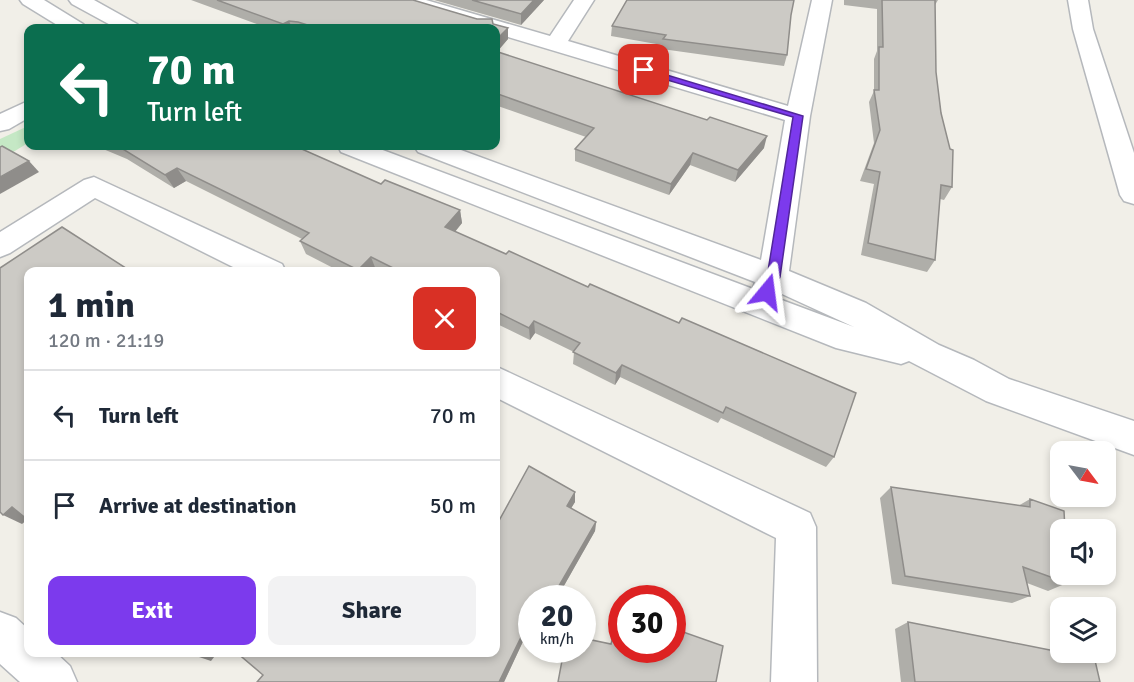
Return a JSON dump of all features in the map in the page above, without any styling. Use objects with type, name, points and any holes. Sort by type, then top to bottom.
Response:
[{"type":"street","points":[[30,0],[69,24]]},
{"type":"street","points":[[79,0],[123,24]]},
{"type":"street","points":[[405,0],[485,24]]},
{"type":"street","points":[[555,45],[584,0]]},
{"type":"street","points":[[761,307],[773,277],[798,116],[822,0]]},
{"type":"street","points":[[1078,0],[1083,29],[1134,195]]},
{"type":"street","points":[[500,28],[798,116]]},
{"type":"street","points":[[0,101],[24,88]]},
{"type":"street","points":[[0,124],[24,110]]},
{"type":"street","points":[[360,150],[848,339],[927,355]]},
{"type":"street","points":[[438,150],[773,277],[855,312],[927,355],[962,370],[998,390],[1134,438]]},
{"type":"street","points":[[0,246],[94,186],[261,267]]},
{"type":"street","points":[[500,383],[796,527],[794,682]]},
{"type":"street","points":[[0,634],[24,655]]},
{"type":"street","points":[[26,657],[54,682]]},
{"type":"green space","points":[[24,128],[24,145],[0,160],[0,139]]},
{"type":"building","points":[[217,0],[413,0],[477,19],[492,19],[493,24],[304,24],[289,21],[283,24]]},
{"type":"building","points":[[472,0],[534,0],[521,14]]},
{"type":"building","points":[[627,0],[794,0],[787,55],[663,39],[666,35],[612,26]]},
{"type":"building","points":[[882,0],[935,0],[936,72],[941,113],[950,149],[953,150],[952,187],[941,185],[935,260],[868,243],[880,172],[866,169],[880,130],[874,90],[879,90],[879,47],[883,47]]},
{"type":"building","points":[[500,26],[508,28],[500,36]]},
{"type":"building","points":[[500,53],[707,120],[710,117],[767,136],[738,170],[693,153],[671,184],[575,149],[594,128],[500,95]]},
{"type":"building","points":[[0,147],[29,161],[0,177]]},
{"type":"building","points":[[124,150],[304,150],[381,184],[385,180],[460,210],[445,227],[506,254],[509,251],[588,287],[590,284],[679,323],[682,318],[856,393],[834,457],[726,407],[723,413],[622,365],[616,373],[573,352],[580,343],[534,321],[529,328],[500,314],[500,267],[391,267],[371,257],[361,267],[352,267],[300,241],[309,233],[177,168],[165,175]]},
{"type":"building","points":[[62,227],[124,267],[24,267],[24,517],[12,507],[3,515],[0,512],[0,268]]},
{"type":"building","points":[[529,466],[575,492],[567,506],[596,522],[560,585],[518,585],[518,643],[499,682],[257,682],[263,675],[242,657],[500,657],[500,519]]},
{"type":"building","points":[[891,487],[1030,507],[1030,499],[1064,511],[1064,519],[1050,519],[1050,577],[1023,567],[1030,596],[905,576]]},
{"type":"building","points":[[908,622],[1050,650],[1050,663],[1096,663],[1100,682],[915,682]]},
{"type":"building","points":[[686,633],[723,646],[716,682],[558,682],[562,663],[596,663],[596,641],[608,643],[608,663],[686,663]]},
{"type":"route","points":[[644,70],[798,116],[773,277],[767,292]]}]
